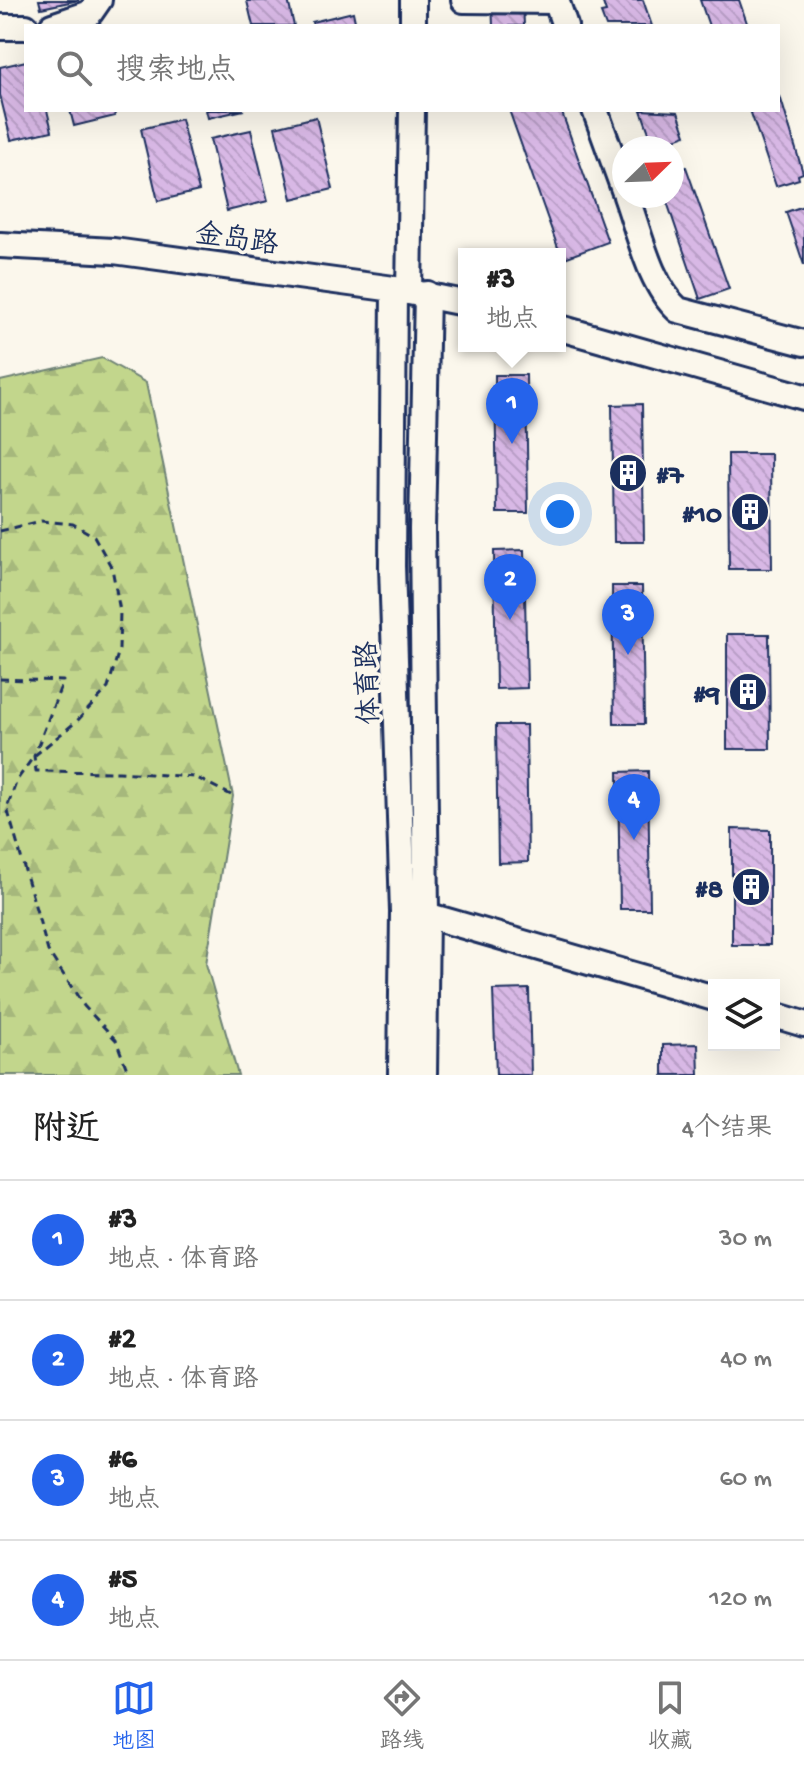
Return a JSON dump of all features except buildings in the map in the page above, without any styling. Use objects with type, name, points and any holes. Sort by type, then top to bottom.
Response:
[{"type":"street","points":[[58,24],[90,13],[99,0]]},
{"type":"street","points":[[413,0],[413,24]]},
{"type":"street","points":[[464,0],[556,1],[564,24]]},
{"type":"street","points":[[0,27],[24,27]]},
{"type":"street","name":"体育路","points":[[412,112],[410,292],[392,566],[424,1075]]},
{"type":"street","points":[[596,112],[612,157]]},
{"type":"street","points":[[630,208],[659,286],[678,310],[804,343]]},
{"type":"street","name":"金岛路","points":[[0,245],[114,251],[410,292],[458,302]]},
{"type":"street","name":"体育路","points":[[401,1075],[415,914],[422,529],[410,292]]},
{"type":"street","points":[[566,330],[804,397]]},
{"type":"street","points":[[415,914],[708,996]]},
{"type":"street","points":[[780,1017],[804,1024]]},
{"type":"path","points":[[0,531],[41,521],[73,524],[94,536],[112,568],[120,611],[119,650],[108,688],[77,721],[34,756]]},
{"type":"path","points":[[0,679],[63,681],[34,756],[17,780],[7,808],[48,951],[84,1006],[116,1040],[129,1075]]},
{"type":"path","points":[[34,756],[36,771],[195,777],[233,796]]},
{"type":"green space","points":[[102,358],[146,383],[233,796],[206,964],[238,1075],[0,1075],[0,381]]},
{"type":"place","name":"#3","points":[[512,444]]},
{"type":"place","name":"#7","points":[[628,473]]},
{"type":"place","name":"#10","points":[[750,512]]},
{"type":"place","name":"#2","points":[[510,620]]},
{"type":"place","name":"#6","points":[[628,655]]},
{"type":"place","name":"#9","points":[[748,692]]},
{"type":"place","name":"#5","points":[[634,840]]},
{"type":"place","name":"#8","points":[[751,887]]}]
